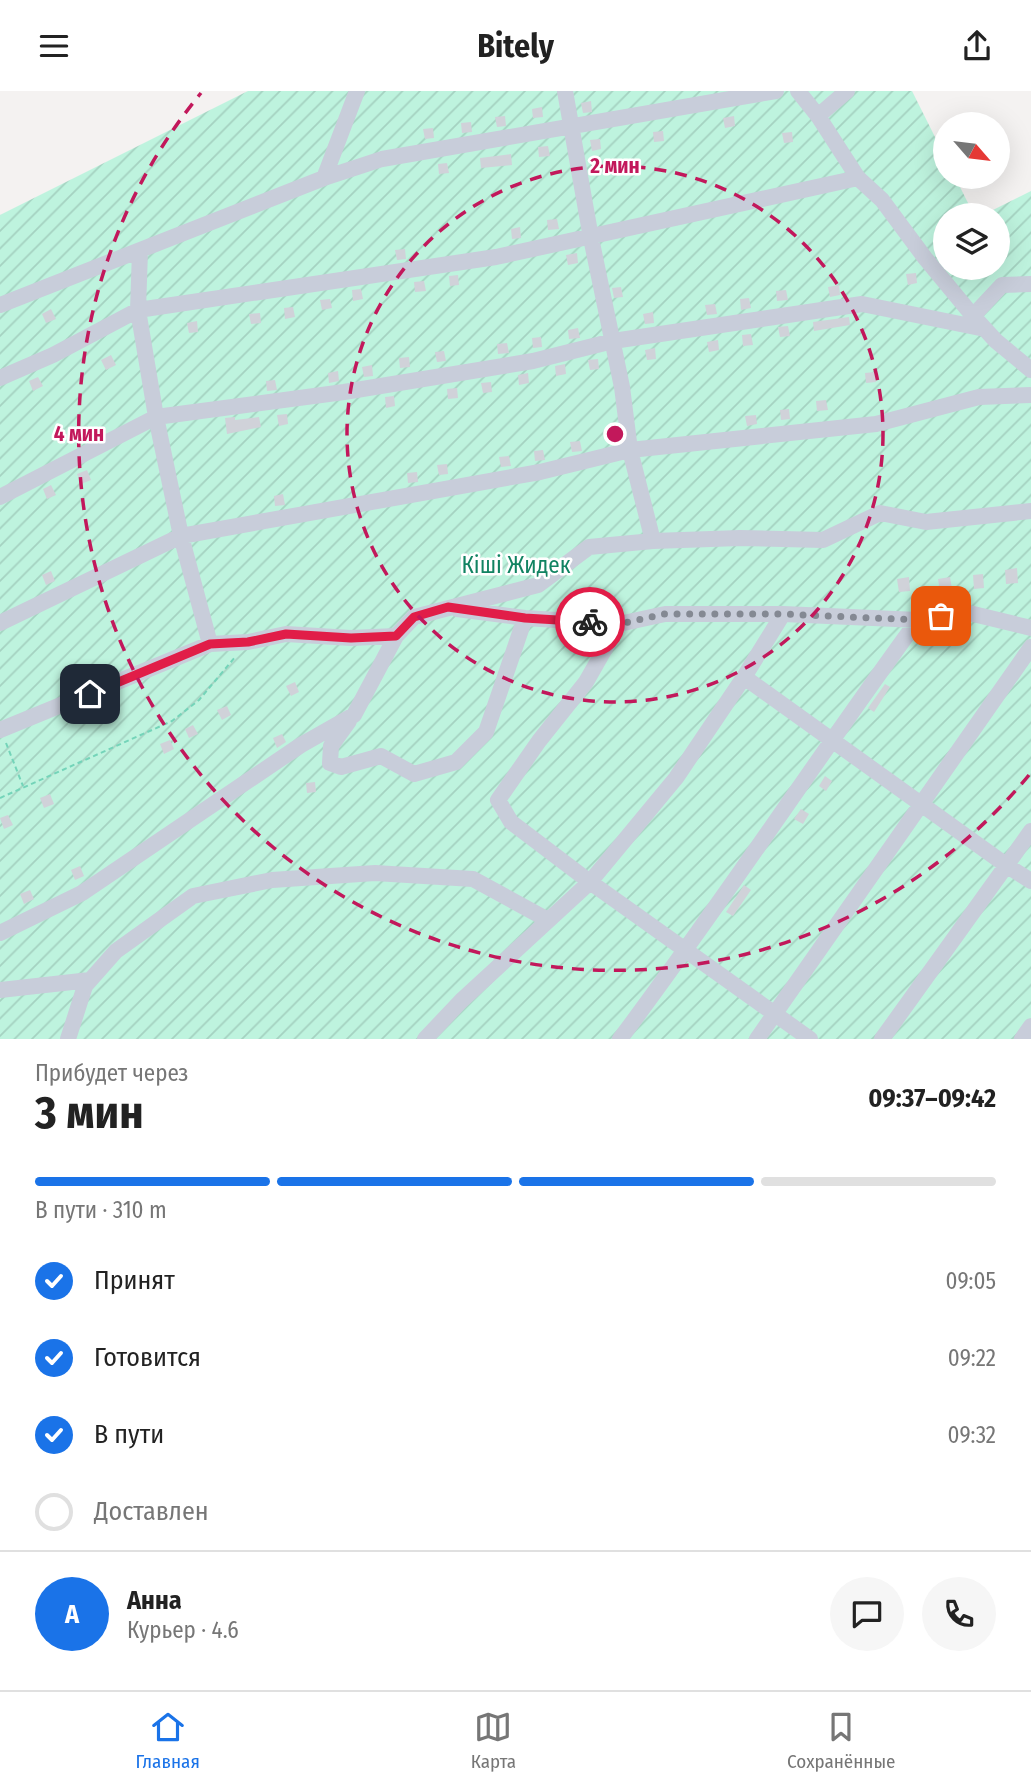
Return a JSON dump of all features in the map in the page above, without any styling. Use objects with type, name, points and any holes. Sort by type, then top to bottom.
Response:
[{"type":"street","points":[[324,178],[358,91]]},
{"type":"street","points":[[565,91],[591,237],[614,341],[631,450],[653,541]]},
{"type":"street","points":[[0,305],[324,178],[382,159],[776,91]]},
{"type":"street","points":[[798,91],[818,116],[858,178],[882,200],[973,316],[1031,370]]},
{"type":"street","points":[[818,116],[847,91]]},
{"type":"street","points":[[0,378],[53,355],[138,310],[496,257],[858,178]]},
{"type":"street","points":[[139,251],[138,310],[156,417],[181,536],[210,644]]},
{"type":"street","points":[[973,316],[1002,285],[1031,284]]},
{"type":"street","points":[[0,497],[156,417],[344,392],[533,361],[614,341],[862,304],[985,329]]},
{"type":"street","points":[[0,623],[181,536],[540,472],[631,450],[876,424],[979,397],[1031,395]]},
{"type":"street","points":[[525,618],[486,732],[456,762],[414,773],[381,756],[341,767],[330,763],[331,746],[354,715],[396,636],[414,617],[538,585],[589,547],[653,541],[740,538],[823,540],[880,513],[926,522],[1031,511]]},
{"type":"street","points":[[448,607],[525,618],[619,624],[665,614],[783,614],[918,620],[965,612],[1031,628]]},
{"type":"street","points":[[425,1039],[461,1001],[590,882],[676,778],[783,614]]},
{"type":"street","points":[[620,1039],[686,951],[831,739],[918,620]]},
{"type":"street","points":[[619,624],[586,683],[539,741],[498,800],[511,822],[590,882],[810,1039]]},
{"type":"street","points":[[0,729],[210,644],[248,642],[286,634],[351,638],[396,636]]},
{"type":"street","points":[[757,1039],[1031,647]]},
{"type":"street","points":[[744,677],[1031,881]]},
{"type":"street","points":[[0,933],[82,893],[301,745],[354,715]]},
{"type":"street","points":[[882,1039],[1031,831]]},
{"type":"street","points":[[68,1039],[85,986],[116,951],[193,897],[272,880],[375,873],[473,879],[548,920]]},
{"type":"street","points":[[0,991],[90,981]]},
{"type":"street","points":[[1022,1039],[1031,1026]]},
{"type":"path","points":[[0,798],[172,721],[199,700],[248,642]]},
{"type":"path","points":[[0,729],[23,786]]},
{"type":"green space","name":"Кіші Жидек","points":[[248,91],[912,91],[933,133],[933,189],[961,189],[968,203],[933,203],[933,280],[1010,280],[1010,203],[1007,203],[1031,191],[1031,1039],[0,1039],[0,215]]},
{"type":"building","points":[[591,101],[592,112],[583,113],[581,103]]},
{"type":"building","points":[[542,107],[543,117],[533,118],[532,109]]},
{"type":"building","points":[[505,116],[506,126],[497,127],[495,117]]},
{"type":"building","points":[[734,116],[735,126],[725,128],[723,118]]},
{"type":"building","points":[[471,122],[472,132],[462,133],[461,123]]},
{"type":"building","points":[[433,128],[434,138],[425,139],[423,129]]},
{"type":"building","points":[[663,131],[664,141],[654,142],[653,132]]},
{"type":"building","points":[[792,132],[793,142],[784,143],[782,133]]},
{"type":"building","points":[[600,139],[601,149],[592,151],[590,140]]},
{"type":"building","points":[[548,146],[550,156],[539,157],[538,147]]},
{"type":"building","points":[[511,154],[512,165],[481,168],[480,158]]},
{"type":"building","points":[[447,163],[449,173],[439,174],[438,164]]},
{"type":"building","points":[[557,219],[559,229],[548,230],[547,220]]},
{"type":"building","points":[[520,227],[521,238],[512,239],[511,229]]},
{"type":"building","points":[[405,249],[406,259],[397,260],[395,250]]},
{"type":"building","points":[[577,253],[578,263],[568,265],[566,255]]},
{"type":"building","points":[[916,273],[917,283],[908,285],[906,274]]},
{"type":"building","points":[[458,275],[459,285],[450,286],[449,276]]},
{"type":"building","points":[[424,281],[426,291],[415,292],[414,282]]},
{"type":"building","points":[[839,285],[840,295],[830,297],[828,287]]},
{"type":"building","points":[[621,287],[623,297],[614,298],[612,288]]},
{"type":"building","points":[[361,289],[363,299],[353,301],[352,290]]},
{"type":"building","points":[[786,290],[788,300],[777,301],[776,291]]},
{"type":"building","points":[[749,298],[751,308],[741,310],[740,299]]},
{"type":"building","points":[[330,299],[332,308],[322,310],[320,300]]},
{"type":"building","points":[[715,304],[717,314],[707,315],[705,305]]},
{"type":"building","points":[[293,307],[295,317],[285,319],[284,308]]},
{"type":"building","points":[[51,309],[56,319],[46,323],[42,314]]},
{"type":"building","points":[[653,312],[654,323],[645,324],[643,314]]},
{"type":"building","points":[[260,313],[261,323],[251,324],[249,314]]},
{"type":"building","points":[[849,317],[850,325],[814,331],[813,322]]},
{"type":"building","points":[[197,321],[198,332],[189,333],[187,323]]},
{"type":"building","points":[[788,326],[790,336],[780,337],[778,327]]},
{"type":"building","points":[[578,328],[580,338],[569,339],[568,330]]},
{"type":"building","points":[[751,334],[753,345],[743,346],[742,335]]},
{"type":"building","points":[[541,337],[542,347],[533,348],[532,338]]},
{"type":"building","points":[[718,340],[719,350],[709,352],[707,342]]},
{"type":"building","points":[[507,343],[509,353],[498,354],[497,344]]},
{"type":"building","points":[[655,348],[656,359],[647,360],[645,350]]},
{"type":"building","points":[[444,351],[446,361],[437,362],[435,352]]},
{"type":"building","points":[[111,355],[116,365],[106,370],[101,360]]},
{"type":"building","points":[[409,357],[410,367],[400,368],[399,358]]},
{"type":"building","points":[[598,359],[599,369],[590,370],[588,360]]},
{"type":"building","points":[[565,364],[566,374],[556,376],[555,366]]},
{"type":"building","points":[[372,365],[373,376],[364,377],[362,367]]},
{"type":"building","points":[[338,371],[339,381],[329,383],[328,373]]},
{"type":"building","points":[[875,372],[876,382],[866,383],[865,373]]},
{"type":"building","points":[[528,373],[529,383],[519,385],[518,375]]},
{"type":"building","points":[[38,377],[43,386],[33,391],[29,381]]},
{"type":"building","points":[[275,380],[277,390],[267,391],[266,381]]},
{"type":"building","points":[[491,382],[492,392],[483,393],[481,383]]},
{"type":"building","points":[[457,388],[458,398],[448,399],[447,389]]},
{"type":"building","points":[[394,396],[395,406],[386,408],[385,397]]},
{"type":"building","points":[[826,400],[828,410],[817,411],[816,401]]},
{"type":"building","points":[[789,409],[790,419],[781,420],[780,410]]},
{"type":"building","points":[[287,414],[288,424],[279,426],[277,415]]},
{"type":"building","points":[[756,415],[757,424],[747,426],[745,416]]},
{"type":"building","points":[[235,417],[235,420],[259,417],[261,427],[227,434],[225,418]]},
{"type":"building","points":[[580,441],[582,451],[572,452],[570,442]]},
{"type":"building","points":[[543,450],[545,460],[535,461],[534,451]]},
{"type":"building","points":[[509,456],[511,466],[501,467],[499,457]]},
{"type":"building","points":[[447,464],[448,474],[439,475],[437,465]]},
{"type":"building","points":[[87,470],[91,480],[81,484],[77,474]]},
{"type":"building","points":[[417,472],[418,482],[408,483],[407,473]]},
{"type":"building","points":[[51,485],[56,495],[47,499],[43,489]]},
{"type":"building","points":[[283,494],[285,505],[275,506],[274,496]]},
{"type":"building","points":[[1017,568],[1018,583],[1006,584],[1005,570]]},
{"type":"building","points":[[51,571],[55,581],[46,585],[42,575]]},
{"type":"building","points":[[983,574],[984,588],[974,589],[973,575]]},
{"type":"building","points":[[909,577],[910,591],[899,592],[897,579]]},
{"type":"building","points":[[950,577],[952,589],[940,591],[938,579]]},
{"type":"building","points":[[295,682],[299,692],[291,696],[286,686]]},
{"type":"building","points":[[885,684],[890,687],[874,712],[868,708]]},
{"type":"building","points":[[227,706],[231,715],[222,720],[217,710]]},
{"type":"building","points":[[193,725],[198,734],[189,738],[185,729]]},
{"type":"building","points":[[282,734],[286,742],[277,748],[273,738]]},
{"type":"building","points":[[170,740],[174,749],[164,754],[160,744]]},
{"type":"building","points":[[825,776],[832,781],[826,791],[819,786]]},
{"type":"building","points":[[315,782],[316,792],[307,793],[306,783]]},
{"type":"building","points":[[50,794],[54,804],[44,808],[40,798]]},
{"type":"building","points":[[801,809],[809,814],[803,824],[794,819]]},
{"type":"building","points":[[8,815],[13,825],[4,829],[0,818]]},
{"type":"building","points":[[80,866],[84,876],[75,880],[71,870]]},
{"type":"building","points":[[744,885],[751,890],[733,916],[726,912]]},
{"type":"building","points":[[30,890],[34,899],[24,904],[20,894]]},
{"type":"way so far","points":[[590,622],[619,624],[665,614],[783,614],[918,620],[941,616]]},
{"type":"route","points":[[90,694],[210,644],[248,642],[286,634],[351,638],[396,636],[414,617],[448,607],[525,618],[590,622]]}]
